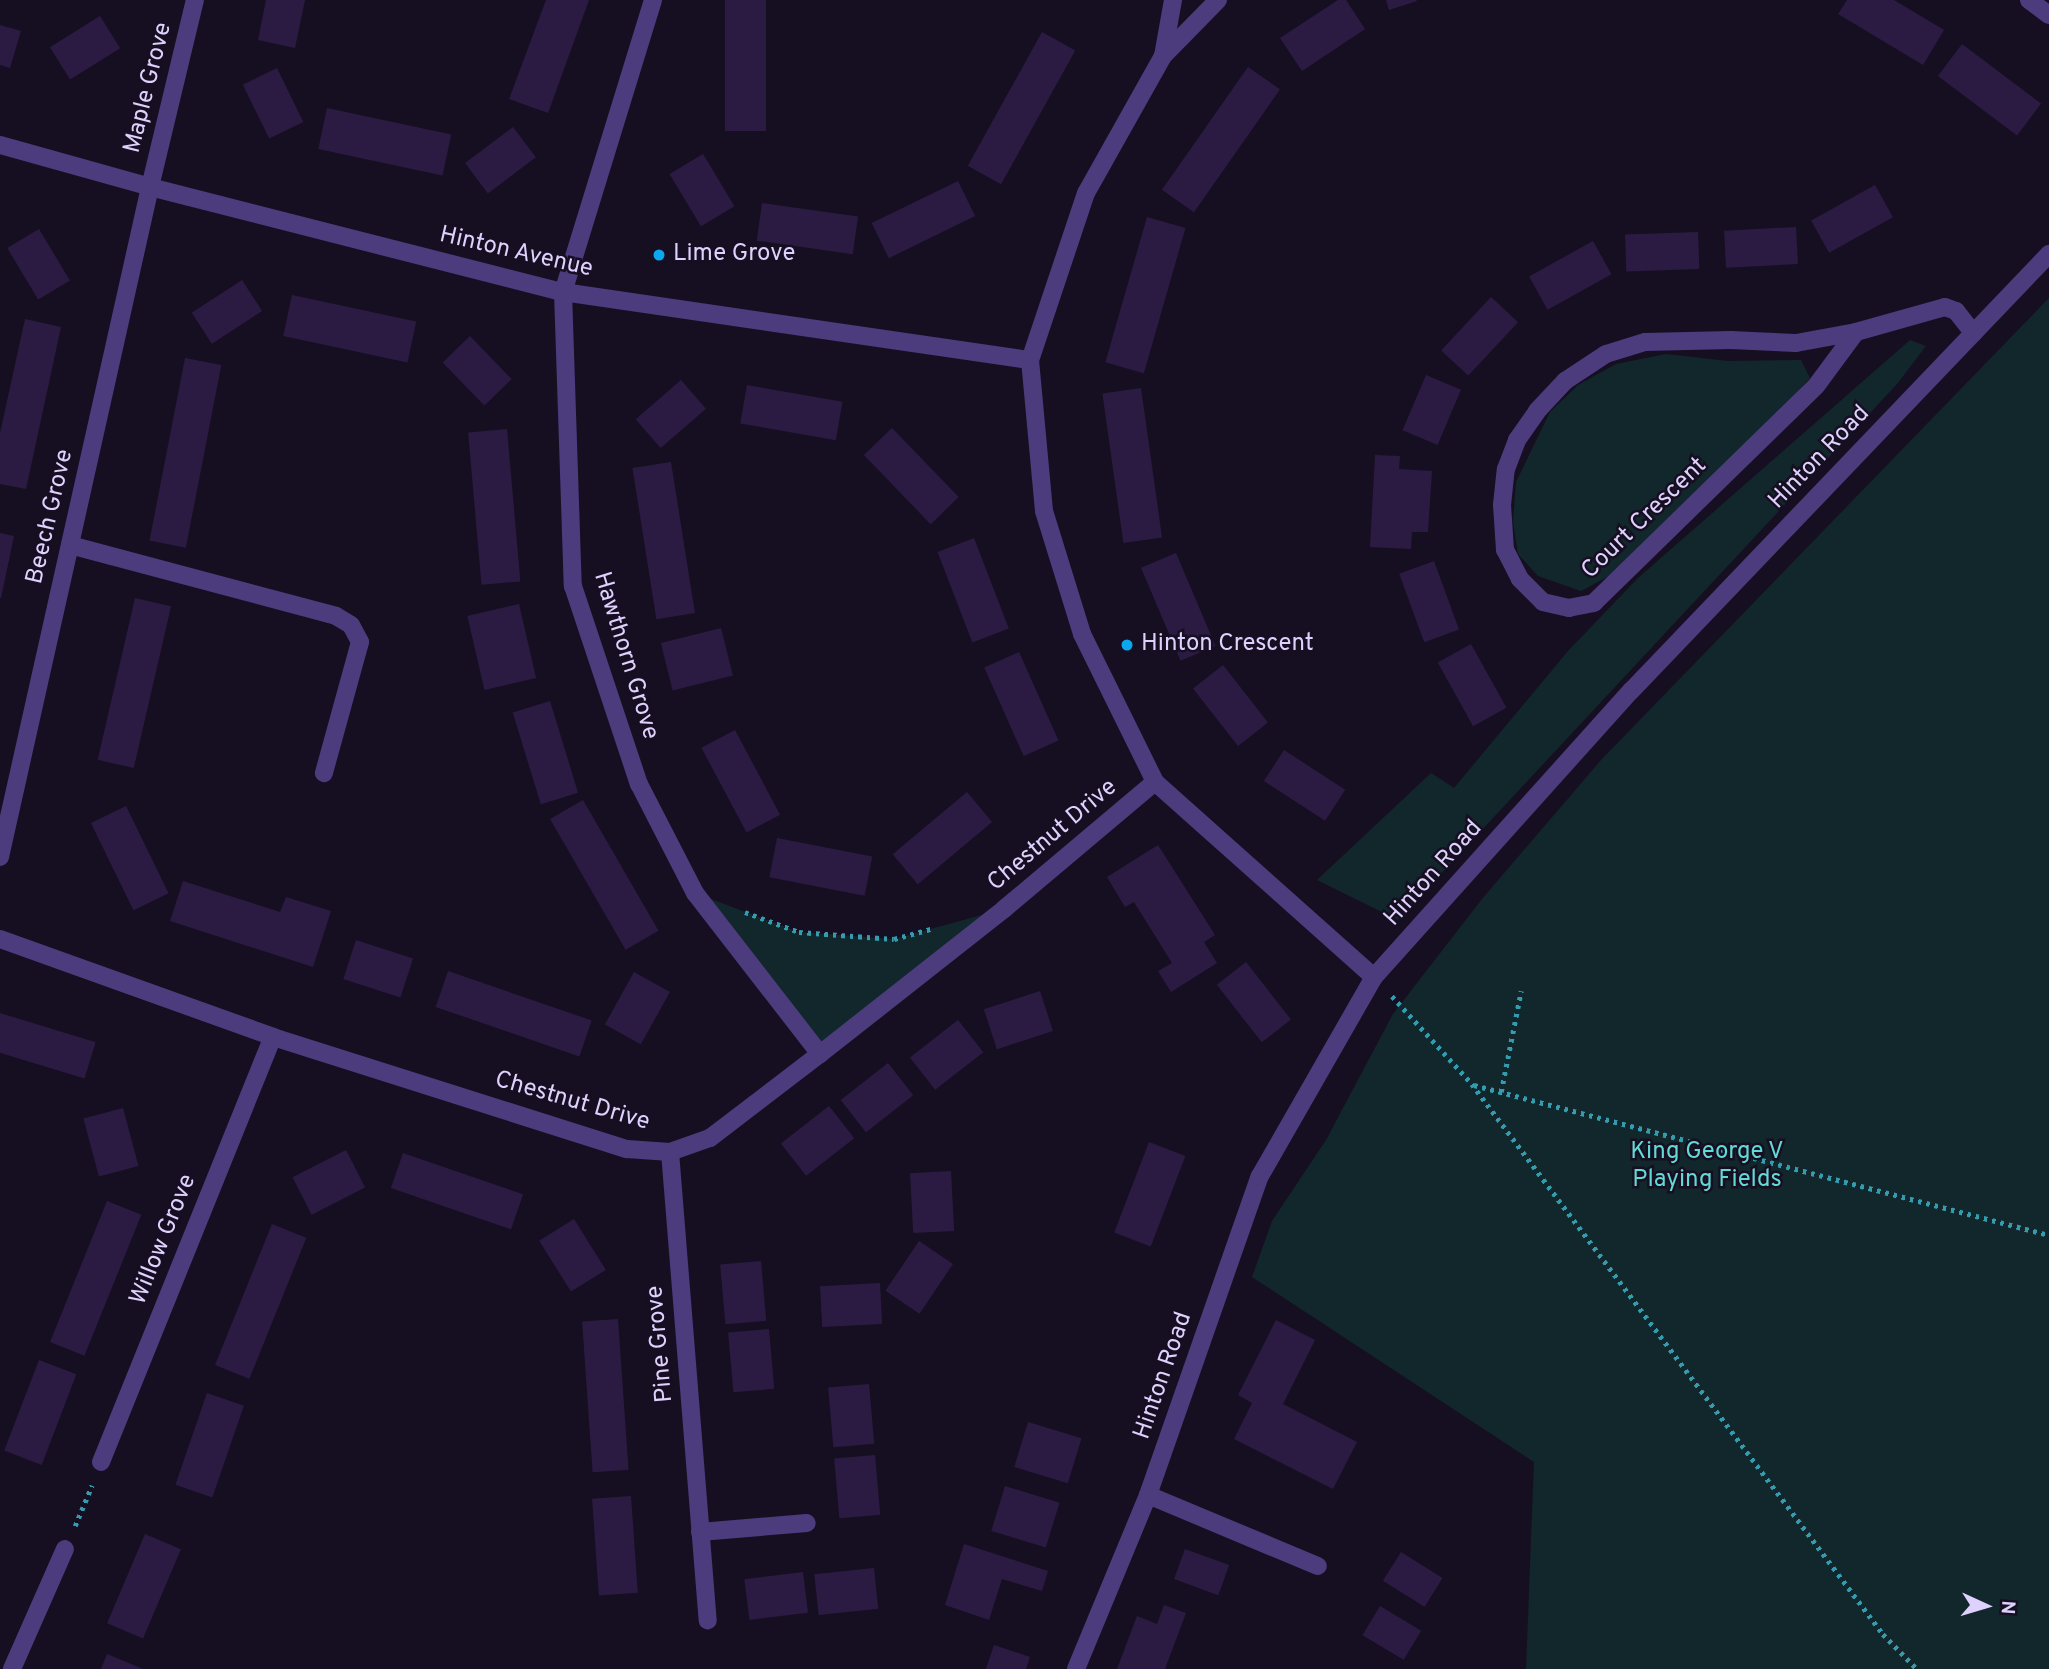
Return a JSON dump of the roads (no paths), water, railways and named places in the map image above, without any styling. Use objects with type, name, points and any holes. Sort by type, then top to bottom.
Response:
[{"type":"street","name":"Maple Grove","points":[[150,187],[195,0]]},
{"type":"street","points":[[563,292],[653,0]]},
{"type":"street","points":[[1163,56],[1173,0]]},
{"type":"street","points":[[1218,0],[1163,56],[1086,193],[1030,360],[1044,511],[1082,634],[1155,782],[1374,978]]},
{"type":"street","points":[[2029,0],[2049,15]]},
{"type":"street","name":"Hinton Avenue","points":[[0,145],[150,187],[563,292],[1030,360]]},
{"type":"street","name":"Beech Grove","points":[[0,857],[150,187]]},
{"type":"street","name":"Hinton Road","points":[[1076,1669],[1148,1495],[1260,1176],[1374,978],[1631,691],[2049,254]]},
{"type":"street","name":"Hawthorn Grove","points":[[563,292],[573,586],[639,784],[695,892],[820,1054]]},
{"type":"street","name":"Court Crescent","points":[[1856,332],[1816,386],[1594,603],[1569,608],[1543,602],[1520,579],[1505,550],[1503,505],[1506,469],[1517,440],[1537,411],[1565,381],[1606,354],[1645,342],[1731,340],[1796,343],[1856,332],[1945,307],[1956,311],[1973,333]]},
{"type":"street","points":[[70,545],[336,616],[351,625],[360,642],[324,774]]},
{"type":"street","name":"Chestnut Drive","points":[[0,939],[273,1037],[627,1149],[670,1152],[710,1138],[1004,909],[1155,782]]},
{"type":"street","name":"Willow Grove","points":[[101,1462],[273,1037]]},
{"type":"street","name":"Pine Grove","points":[[670,1152],[708,1620]]},
{"type":"street","points":[[1148,1495],[1318,1566]]},
{"type":"street","points":[[700,1532],[807,1523]]},
{"type":"street","points":[[12,1669],[65,1549]]},
{"type":"place","name":"Lime Grove","points":[[659,255]]},
{"type":"place","name":"Hinton Crescent","points":[[1127,645]]},
{"type":"park label","name":"King George V Playing Fields","points":[[1707,1167]]}]
